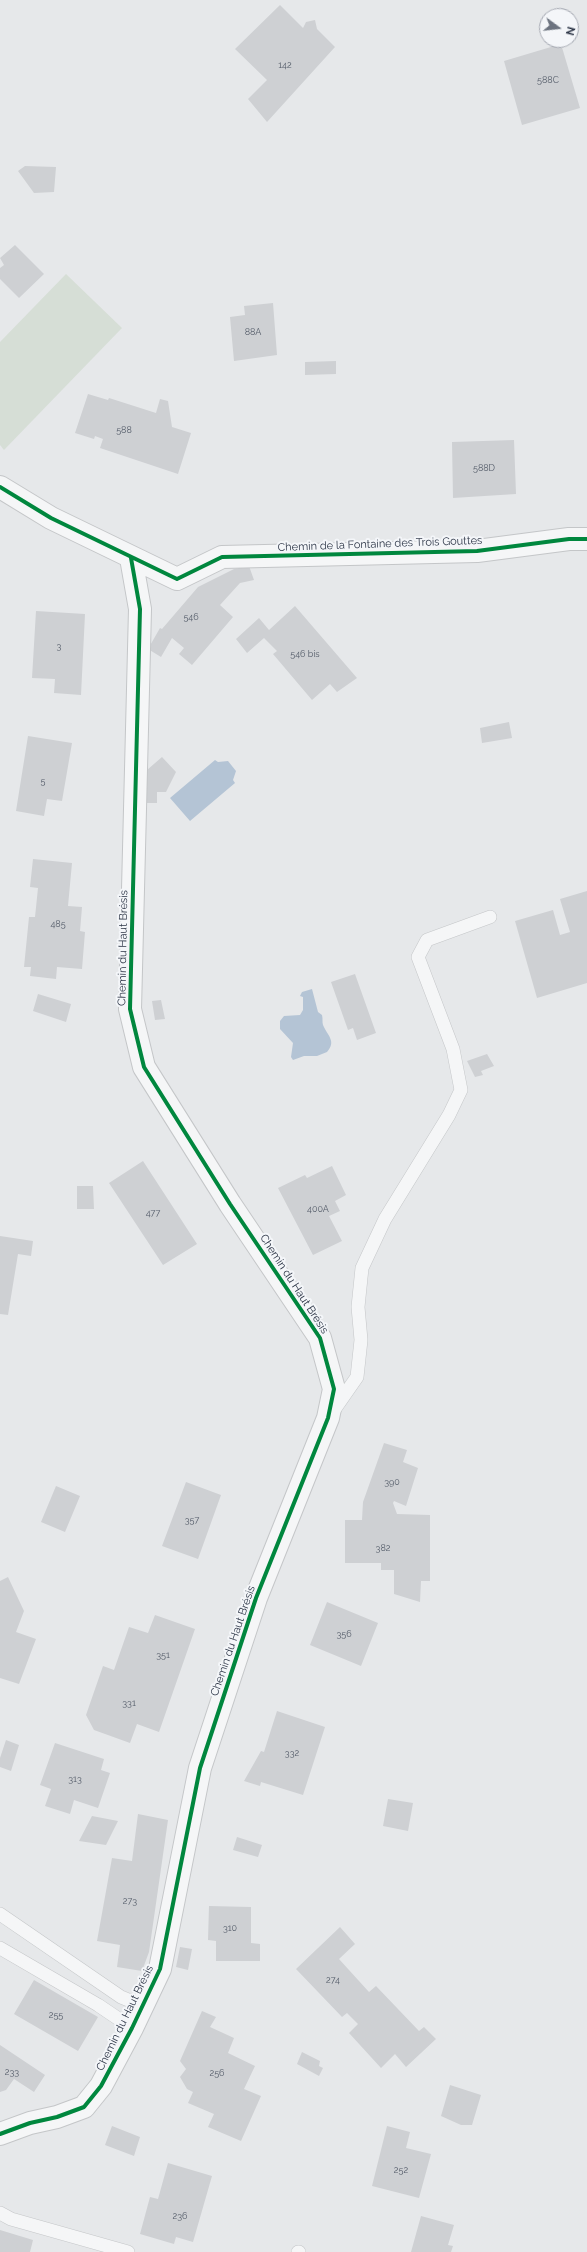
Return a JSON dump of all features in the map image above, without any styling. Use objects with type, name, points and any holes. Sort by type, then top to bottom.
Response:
[{"type":"street","points":[[0,487],[51,518],[131,558]]},
{"type":"street","name":"Chemin de la Fontaine des Trois Gouttes","points":[[131,558],[177,578],[222,557],[477,551],[569,539],[587,539]]},
{"type":"street","name":"Chemin du Haut Brésis","points":[[0,2134],[30,2123],[57,2117],[84,2107],[101,2086],[143,2006],[160,1968],[200,1768],[256,1598],[328,1418],[334,1389],[320,1338],[230,1204],[144,1067],[130,1009],[140,609],[131,558]]},
{"type":"lane","points":[[328,1418],[357,1377],[361,1340],[358,1307],[362,1268],[385,1219],[449,1115],[461,1090],[452,1049],[418,958],[428,940],[490,917]]},
{"type":"lane","points":[[0,1914],[121,1997],[143,2006]]},
{"type":"lane","points":[[0,1948],[98,2005],[132,2028]]},
{"type":"lane","points":[[0,2213],[11,2218],[128,2252]]},
{"type":"shaded area","points":[[66,274],[122,328],[4,450],[0,445],[0,342]]},
{"type":"water","points":[[215,760],[218,762],[228,761],[236,771],[233,780],[235,783],[190,821],[170,798]]},
{"type":"water","points":[[312,989],[318,1012],[322,1015],[323,1025],[330,1038],[331,1045],[327,1052],[317,1056],[304,1056],[293,1060],[291,1057],[293,1043],[280,1029],[280,1021],[284,1016],[300,1015],[303,1010],[303,997],[300,996],[302,992]]},
{"type":"building","points":[[280,5],[303,28],[306,22],[315,20],[317,29],[335,47],[267,122],[248,99],[267,80],[235,49]]},
{"type":"building","points":[[548,48],[562,48],[580,108],[522,125],[504,61]]},
{"type":"building","points":[[25,166],[56,167],[54,192],[34,193],[18,171]]},
{"type":"building","points":[[15,245],[44,274],[19,298],[0,279],[0,268],[4,265],[0,258]]},
{"type":"building","points":[[273,303],[277,355],[234,361],[230,317],[245,315],[244,306]]},
{"type":"building","points":[[336,361],[336,374],[305,375],[305,362]]},
{"type":"building","points":[[88,394],[108,400],[109,398],[156,413],[160,399],[168,401],[172,427],[191,433],[178,474],[100,448],[103,439],[95,436],[94,439],[75,433]]},
{"type":"building","points":[[514,440],[516,494],[453,498],[452,442]]},
{"type":"building","points":[[249,566],[254,580],[240,583],[220,605],[233,617],[192,665],[179,654],[184,648],[172,638],[161,657],[148,649],[160,628],[162,629],[198,587],[234,569]]},
{"type":"building","points":[[295,606],[357,678],[337,692],[330,684],[312,700],[273,654],[277,651],[264,638],[247,653],[236,639],[259,618],[269,630]]},
{"type":"building","points":[[36,611],[85,614],[81,695],[54,693],[55,679],[32,678]]},
{"type":"building","points":[[509,722],[512,738],[482,743],[480,728]]},
{"type":"building","points":[[28,736],[72,743],[62,801],[47,799],[44,816],[16,811]]},
{"type":"building","points":[[162,757],[176,772],[166,792],[157,792],[157,803],[146,803],[147,770]]},
{"type":"building","points":[[33,859],[72,863],[68,906],[82,907],[80,931],[85,932],[82,969],[57,967],[56,979],[30,976],[31,967],[24,967],[29,917],[35,917],[38,888],[30,887]]},
{"type":"building","points":[[587,891],[587,983],[537,998],[515,921],[553,910],[560,935],[570,932],[560,899]]},
{"type":"building","points":[[355,974],[376,1033],[357,1040],[353,1028],[348,1030],[331,982]]},
{"type":"building","points":[[38,994],[71,1004],[66,1022],[33,1011]]},
{"type":"building","points":[[161,1000],[165,1019],[155,1020],[152,1001]]},
{"type":"building","points":[[487,1054],[494,1066],[481,1071],[483,1075],[475,1077],[467,1061]]},
{"type":"building","points":[[143,1161],[197,1244],[163,1265],[109,1183]]},
{"type":"building","points":[[332,1166],[346,1195],[335,1201],[340,1211],[329,1216],[342,1241],[313,1255],[278,1188],[305,1175],[307,1178]]},
{"type":"building","points":[[77,1186],[93,1186],[94,1209],[77,1209]]},
{"type":"building","points":[[0,1236],[33,1241],[31,1256],[18,1254],[8,1315],[0,1314]]},
{"type":"building","points":[[384,1443],[407,1450],[403,1462],[418,1468],[406,1506],[394,1501],[393,1503],[397,1514],[430,1515],[430,1581],[421,1581],[420,1602],[394,1594],[394,1570],[381,1570],[381,1563],[345,1563],[345,1520],[362,1520],[363,1502]]},
{"type":"building","points":[[186,1482],[221,1495],[198,1559],[162,1546]]},
{"type":"building","points":[[56,1486],[80,1496],[65,1532],[41,1522]]},
{"type":"building","points":[[8,1577],[24,1611],[16,1632],[36,1639],[19,1684],[0,1678],[0,1581]]},
{"type":"building","points":[[327,1602],[378,1623],[361,1666],[310,1645]]},
{"type":"building","points":[[155,1615],[195,1629],[159,1732],[137,1724],[130,1743],[94,1730],[86,1715],[103,1666],[114,1670],[129,1627],[148,1633]]},
{"type":"building","points":[[277,1711],[325,1727],[303,1795],[261,1782],[260,1786],[244,1781],[261,1751],[264,1752]]},
{"type":"building","points":[[6,1740],[19,1745],[11,1771],[0,1767],[0,1758]]},
{"type":"building","points":[[55,1743],[104,1759],[101,1770],[110,1773],[98,1808],[74,1800],[70,1814],[45,1806],[51,1789],[40,1785]]},
{"type":"building","points":[[388,1799],[413,1803],[408,1831],[383,1826]]},
{"type":"building","points":[[138,1814],[168,1820],[149,1952],[142,1971],[117,1967],[120,1945],[97,1941],[112,1858],[132,1861]]},
{"type":"building","points":[[92,1816],[118,1821],[106,1845],[79,1841]]},
{"type":"building","points":[[237,1837],[262,1845],[258,1857],[233,1850]]},
{"type":"building","points":[[209,1906],[251,1907],[251,1943],[260,1944],[260,1961],[216,1961],[216,1941],[208,1940]]},
{"type":"building","points":[[340,1927],[355,1944],[339,1959],[369,1992],[376,1986],[419,2031],[424,2027],[436,2039],[406,2067],[395,2054],[381,2068],[349,2033],[358,2024],[347,2013],[342,2017],[296,1969]]},
{"type":"building","points":[[180,1947],[192,1949],[188,1970],[176,1967]]},
{"type":"building","points":[[34,1980],[98,2017],[78,2051],[14,2014]]},
{"type":"building","points":[[202,2011],[216,2017],[210,2027],[234,2038],[228,2053],[255,2066],[244,2089],[261,2096],[241,2141],[208,2127],[214,2114],[188,2103],[193,2092],[187,2089],[180,2077],[186,2069],[180,2061]]},
{"type":"building","points":[[0,2045],[45,2075],[34,2092],[14,2079],[6,2090],[0,2092]]},
{"type":"building","points":[[302,2052],[320,2061],[319,2066],[323,2068],[319,2076],[297,2064]]},
{"type":"building","points":[[450,2085],[481,2095],[472,2125],[461,2125],[441,2116]]},
{"type":"building","points":[[112,2126],[140,2137],[134,2156],[105,2145]]},
{"type":"building","points":[[387,2126],[410,2132],[406,2148],[431,2154],[419,2198],[372,2186]]},
{"type":"building","points":[[168,2163],[212,2176],[193,2242],[176,2237],[174,2244],[140,2234],[150,2197],[158,2199]]},
{"type":"building","points":[[421,2216],[454,2225],[448,2245],[453,2246],[451,2252],[411,2252]]},
{"type":"building","points":[[0,2230],[33,2240],[30,2252],[0,2252]]},
{"type":"cycle path","points":[[0,487],[51,518],[177,579],[222,557],[477,551],[569,539],[587,539]]},
{"type":"cycle path","points":[[0,2134],[30,2123],[57,2117],[84,2107],[101,2086],[132,2028],[160,1969],[200,1768],[256,1598],[328,1418],[334,1389],[320,1338],[230,1204],[144,1067],[130,1009],[140,609],[131,558]]}]
